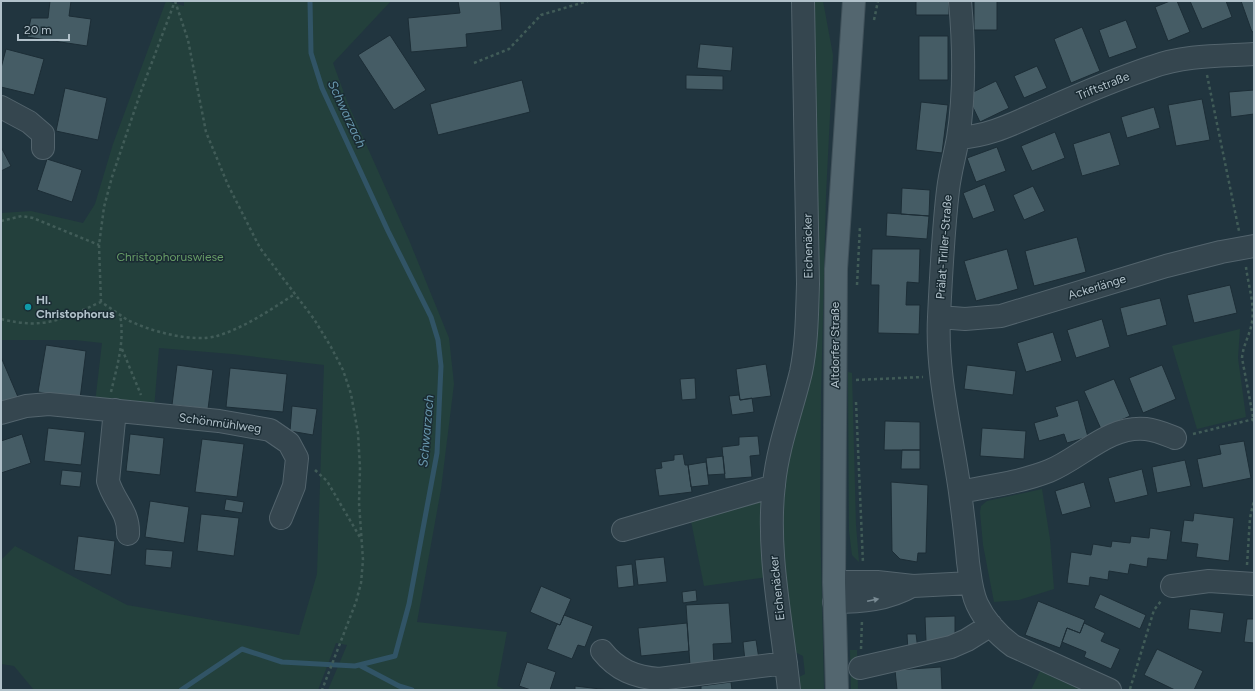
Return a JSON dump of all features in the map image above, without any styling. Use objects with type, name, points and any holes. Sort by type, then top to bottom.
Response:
[{"type":"main road","name":"Altdorfer Straße","points":[[837,690],[834,592],[836,269],[854,1]]},
{"type":"street","name":"Eichenäcker","points":[[789,690],[774,560],[774,486],[783,434],[801,372],[806,330],[808,284],[803,1]]},
{"type":"street","name":"Prälat-Triller-Straße","points":[[960,1],[962,63],[958,138],[952,162],[948,193],[939,317],[942,376],[960,492],[971,583],[976,602],[991,625],[1013,646],[1110,690]]},
{"type":"street","name":"Triftstraße","points":[[958,138],[976,137],[1000,130],[1091,90],[1162,63],[1192,58],[1254,54]]},
{"type":"street","points":[[1,108],[29,122],[43,134],[43,148]]},
{"type":"street","name":"Ackerlänge","points":[[939,317],[965,319],[1001,316],[1166,266],[1220,252],[1254,246]]},
{"type":"street","name":"Schönmühlweg","points":[[1,413],[26,406],[49,404],[219,421],[270,430],[289,443],[297,458]]},
{"type":"street","points":[[111,410],[108,481],[110,490],[127,519],[128,534]]},
{"type":"street","points":[[960,492],[1031,477],[1064,463],[1095,443],[1126,431],[1138,428],[1147,429],[1175,438]]},
{"type":"street","points":[[281,518],[294,486],[297,458]]},
{"type":"street","points":[[623,530],[774,486]]},
{"type":"street","points":[[1172,586],[1209,581],[1250,584]]},
{"type":"street","points":[[834,592],[874,600],[901,592],[913,586],[971,583]]},
{"type":"street","points":[[860,668],[951,647],[967,640],[991,625]]},
{"type":"street","points":[[602,651],[619,669],[646,678],[659,680],[786,664]]},
{"type":"path","points":[[175,1],[188,40],[200,105],[212,150],[260,248],[314,319],[331,347],[343,370],[350,394],[358,433],[360,468],[359,503],[363,560],[361,583],[341,644],[322,690]]},
{"type":"path","points":[[100,302],[99,246],[104,207],[112,177],[140,94],[175,1]]},
{"type":"path","points":[[474,63],[509,49],[541,15],[588,1]]},
{"type":"path","points":[[873,23],[878,1]]},
{"type":"path","points":[[1,221],[22,216],[33,218],[99,246]]},
{"type":"path","points":[[857,289],[860,218]]},
{"type":"path","points":[[100,302],[143,326],[190,338],[204,338],[217,336],[254,320],[295,294]]},
{"type":"path","points":[[1,319],[18,323],[40,324],[59,321],[100,302]]},
{"type":"path","points":[[111,410],[122,349],[123,335],[120,314]]},
{"type":"path","points":[[122,349],[148,414]]},
{"type":"path","points":[[856,373],[856,388]]},
{"type":"path","points":[[856,380],[942,376]]},
{"type":"path","points":[[856,395],[863,568]]},
{"type":"path","points":[[1175,438],[1254,419]]},
{"type":"path","points":[[297,458],[309,464],[327,482],[362,541]]},
{"type":"path","points":[[1250,584],[1250,518],[1254,500]]},
{"type":"path","points":[[1129,690],[1154,610],[1172,586]]},
{"type":"green space","name":"Christophoruswiese","points":[[166,1],[184,6],[184,1],[391,1],[333,63],[348,104],[409,240],[449,338],[454,384],[441,489],[417,622],[507,632],[497,686],[506,690],[328,690],[347,645],[336,643],[318,690],[34,690],[14,666],[1,664],[1,560],[15,546],[127,605],[299,635],[317,574],[324,365],[232,354],[159,348],[154,409],[95,403],[102,343],[75,340],[1,340],[1,213],[31,211],[83,223],[95,204],[113,144]]},
{"type":"green space","points":[[809,1],[823,1],[833,55],[826,195],[821,394],[820,515],[824,690],[796,690],[795,679],[805,674],[803,656],[791,650],[783,566],[783,484],[805,388]]},
{"type":"green space","points":[[1240,329],[1238,358],[1246,417],[1197,429],[1172,346]]},
{"type":"green space","points":[[848,372],[852,373],[856,525],[859,562],[852,555],[849,531]]},
{"type":"green space","points":[[1042,489],[1050,539],[1054,589],[1019,600],[994,602],[983,545],[980,512],[981,506],[987,501]]},
{"type":"green space","points":[[764,498],[767,577],[704,586],[690,516]]},
{"type":"green space","points":[[850,650],[857,650],[858,690],[851,690]]},
{"type":"green space","points":[[1040,671],[1081,690],[1031,690]]},
{"type":"building","points":[[50,1],[71,1],[69,16],[91,19],[87,46],[27,37],[31,18],[48,18]]},
{"type":"building","points":[[458,1],[500,1],[502,30],[466,34],[467,47],[411,52],[408,18],[460,13]]},
{"type":"building","points":[[916,1],[949,1],[949,15],[916,15]]},
{"type":"building","points":[[974,1],[997,1],[997,30],[974,30]]},
{"type":"building","points":[[1170,1],[1177,1],[1190,32],[1168,41],[1155,7]]},
{"type":"building","points":[[1190,1],[1226,1],[1232,17],[1202,29]]},
{"type":"building","points":[[1241,1],[1254,1],[1254,31],[1252,32]]},
{"type":"building","points":[[1126,20],[1137,48],[1109,58],[1099,30]]},
{"type":"building","points":[[1082,27],[1100,71],[1071,83],[1054,39]]},
{"type":"building","points":[[390,35],[426,90],[394,110],[358,55]]},
{"type":"building","points":[[919,36],[948,36],[948,80],[919,80]]},
{"type":"building","points":[[700,44],[733,47],[731,71],[697,68]]},
{"type":"building","points":[[6,49],[44,59],[34,95],[1,87],[1,68]]},
{"type":"building","points":[[1037,66],[1047,88],[1024,98],[1014,76]]},
{"type":"building","points":[[686,75],[723,76],[723,90],[686,89]]},
{"type":"building","points":[[522,80],[530,112],[438,135],[430,104]]},
{"type":"building","points":[[996,81],[1009,108],[980,122],[967,95]]},
{"type":"building","points":[[65,88],[107,98],[98,140],[56,131]]},
{"type":"building","points":[[1254,90],[1254,114],[1231,117],[1229,92]]},
{"type":"building","points":[[1202,99],[1210,140],[1176,146],[1168,105]]},
{"type":"building","points":[[921,102],[948,105],[942,153],[916,150]]},
{"type":"building","points":[[1154,107],[1160,128],[1127,138],[1121,117]]},
{"type":"building","points":[[1055,132],[1065,158],[1032,171],[1021,146]]},
{"type":"building","points":[[1110,132],[1120,165],[1082,176],[1073,144]]},
{"type":"building","points":[[1,147],[11,166],[1,171]]},
{"type":"building","points":[[997,147],[1006,171],[976,182],[967,158]]},
{"type":"building","points":[[47,159],[82,170],[72,202],[37,190]]},
{"type":"building","points":[[985,184],[995,211],[973,219],[963,193]]},
{"type":"building","points":[[1033,186],[1045,211],[1024,220],[1013,195]]},
{"type":"building","points":[[902,188],[930,190],[929,216],[901,214]]},
{"type":"building","points":[[887,213],[929,216],[927,239],[886,236]]},
{"type":"building","points":[[1077,237],[1086,272],[1034,286],[1025,251]]},
{"type":"building","points":[[872,249],[920,249],[919,283],[907,282],[906,305],[920,305],[919,334],[878,333],[879,285],[871,285]]},
{"type":"building","points":[[1007,249],[1018,289],[976,301],[964,261]]},
{"type":"building","points":[[1230,285],[1237,313],[1194,323],[1187,295]]},
{"type":"building","points":[[1160,298],[1167,325],[1127,336],[1120,308]]},
{"type":"building","points":[[1102,319],[1110,347],[1076,358],[1067,330]]},
{"type":"building","points":[[1053,332],[1062,361],[1026,372],[1017,343]]},
{"type":"building","points":[[46,345],[86,351],[80,399],[38,392]]},
{"type":"building","points":[[1,357],[18,397],[1,403]]},
{"type":"building","points":[[766,364],[771,396],[740,400],[736,369]]},
{"type":"building","points":[[177,365],[213,370],[208,409],[172,405]]},
{"type":"building","points":[[967,365],[1016,371],[1013,395],[964,389]]},
{"type":"building","points":[[1162,365],[1176,399],[1143,413],[1129,378]]},
{"type":"building","points":[[230,368],[287,374],[283,412],[226,407]]},
{"type":"building","points":[[695,378],[696,399],[682,400],[680,379]]},
{"type":"building","points":[[1114,379],[1130,416],[1101,429],[1084,391]]},
{"type":"building","points":[[739,395],[740,400],[752,398],[754,412],[732,415],[729,396]]},
{"type":"building","points":[[1078,400],[1088,437],[1067,443],[1064,434],[1039,441],[1034,423],[1058,416],[1055,407]]},
{"type":"building","points":[[292,406],[317,409],[313,435],[290,431]]},
{"type":"building","points":[[885,421],[920,422],[920,450],[884,450]]},
{"type":"building","points":[[48,428],[85,432],[81,465],[44,461]]},
{"type":"building","points":[[982,428],[1026,431],[1024,459],[980,456]]},
{"type":"building","points":[[22,434],[31,463],[1,473],[1,441]]},
{"type":"building","points":[[130,434],[164,438],[160,475],[126,471]]},
{"type":"building","points":[[758,436],[760,455],[750,456],[752,477],[725,479],[722,447],[739,445],[739,437]]},
{"type":"building","points":[[202,439],[244,444],[237,497],[195,492]]},
{"type":"building","points":[[1244,441],[1251,478],[1203,488],[1197,459],[1221,454],[1219,445]]},
{"type":"building","points":[[902,450],[920,450],[920,469],[901,469]]},
{"type":"building","points":[[683,454],[685,465],[688,465],[692,492],[659,496],[655,469],[662,468],[661,462],[674,460],[674,455]]},
{"type":"building","points":[[723,456],[725,474],[708,475],[706,458]]},
{"type":"building","points":[[1185,460],[1191,486],[1157,493],[1152,467]]},
{"type":"building","points":[[706,462],[709,485],[691,487],[688,465]]},
{"type":"building","points":[[1142,469],[1148,495],[1115,503],[1108,478]]},
{"type":"building","points":[[62,470],[82,472],[80,487],[60,485]]},
{"type":"building","points":[[891,482],[928,485],[926,553],[918,553],[917,562],[900,559],[892,551]]},
{"type":"building","points":[[1084,482],[1091,507],[1062,515],[1055,491]]},
{"type":"building","points":[[226,499],[244,502],[242,513],[224,510]]},
{"type":"building","points":[[150,501],[189,507],[184,543],[145,537]]},
{"type":"building","points":[[1194,513],[1234,518],[1229,561],[1196,557],[1198,544],[1181,542],[1184,520],[1193,521]]},
{"type":"building","points":[[201,514],[239,518],[234,556],[197,551]]},
{"type":"building","points":[[1150,528],[1171,531],[1167,560],[1148,558],[1147,567],[1130,564],[1128,574],[1109,571],[1108,580],[1090,577],[1089,586],[1067,583],[1071,552],[1091,555],[1093,544],[1111,547],[1112,541],[1130,543],[1131,536],[1149,538]]},
{"type":"building","points":[[78,536],[115,541],[111,575],[74,570]]},
{"type":"building","points":[[146,549],[173,551],[171,568],[145,565]]},
{"type":"building","points":[[664,557],[667,582],[638,585],[635,560]]},
{"type":"building","points":[[632,564],[634,586],[618,588],[616,566]]},
{"type":"building","points":[[541,586],[571,599],[560,625],[530,612]]},
{"type":"building","points":[[696,590],[697,601],[683,603],[682,592]]},
{"type":"building","points":[[1100,594],[1146,615],[1140,629],[1094,608]]},
{"type":"building","points":[[1038,601],[1085,620],[1080,633],[1067,628],[1060,648],[1025,635]]},
{"type":"building","points":[[729,603],[732,643],[713,644],[714,665],[690,666],[686,605]]},
{"type":"building","points":[[1190,609],[1224,613],[1221,633],[1188,629]]},
{"type":"building","points":[[564,615],[593,626],[585,647],[578,645],[572,659],[547,649],[557,624],[560,625]]},
{"type":"building","points":[[955,616],[955,640],[926,641],[925,617]]},
{"type":"building","points":[[1247,619],[1254,619],[1254,643],[1244,642]]},
{"type":"building","points":[[687,623],[689,651],[641,656],[638,628]]},
{"type":"building","points":[[1084,623],[1105,633],[1101,641],[1120,649],[1111,669],[1084,657],[1086,652],[1062,642],[1067,628],[1080,633]]},
{"type":"building","points":[[907,634],[916,634],[918,650],[908,651]]},
{"type":"building","points":[[756,640],[759,659],[745,661],[743,642]]},
{"type":"building","points":[[1157,649],[1203,671],[1194,690],[1175,690],[1144,675]]},
{"type":"building","points":[[527,662],[556,672],[550,690],[531,690],[519,686]]},
{"type":"building","points":[[941,667],[942,690],[897,690],[895,670]]},
{"type":"building","points":[[731,682],[732,690],[701,690],[701,686]]},
{"type":"building","points":[[575,686],[609,690],[575,690]]},
{"type":"waterway","name":"Schwarzach","points":[[181,690],[242,649],[282,662],[355,666],[395,656],[409,604],[437,453],[441,366],[438,340],[431,317],[388,231],[322,88],[311,53],[310,1]]},
{"type":"waterway","points":[[361,666],[399,686],[412,690]]},
{"type":"place","name":"Hl. Christophorus","points":[[28,307]]}]
